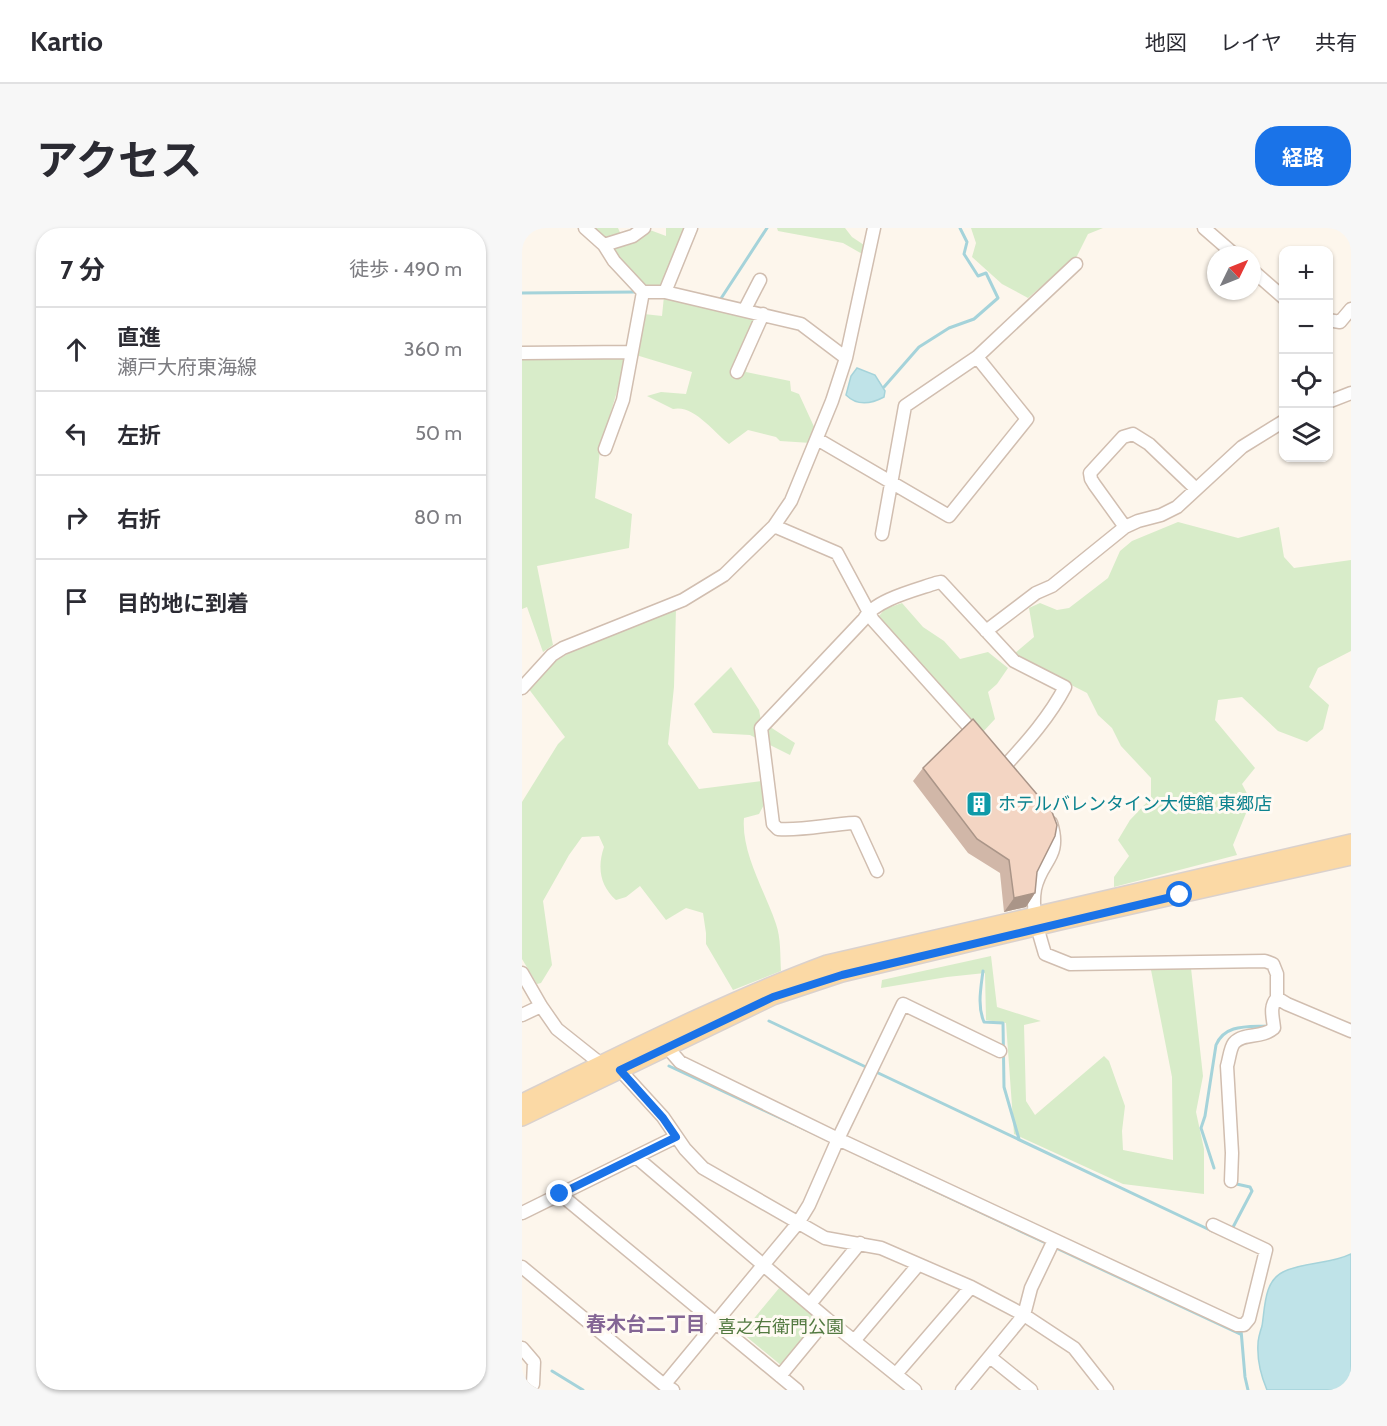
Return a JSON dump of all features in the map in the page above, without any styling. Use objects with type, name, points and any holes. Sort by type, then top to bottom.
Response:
[{"type":"main road","points":[[522,1118],[773,997],[1035,920],[1351,842]]},
{"type":"main road","points":[[522,1102],[770,984],[827,963],[1351,857]]},
{"type":"street","points":[[585,228],[604,244],[614,261],[643,292],[665,292],[801,324],[846,358]]},
{"type":"street","points":[[604,244],[633,236],[644,228]]},
{"type":"street","points":[[665,292],[691,228]]},
{"type":"street","points":[[522,688],[552,655],[563,648],[683,600],[724,575],[774,526],[791,501],[817,439],[846,358],[874,228]]},
{"type":"street","points":[[1204,228],[1224,246]]},
{"type":"street","points":[[882,534],[905,406],[977,357],[1076,264]]},
{"type":"street","points":[[1261,278],[1279,294]]},
{"type":"street","points":[[745,309],[760,279]]},
{"type":"street","points":[[605,449],[622,400],[643,292]]},
{"type":"street","points":[[1333,321],[1340,322],[1351,309]]},
{"type":"street","points":[[737,372],[763,314]]},
{"type":"street","points":[[522,352],[631,352]]},
{"type":"street","points":[[817,439],[949,516],[1027,419],[977,357]]},
{"type":"street","points":[[1333,400],[1351,393]]},
{"type":"street","points":[[986,631],[1036,593],[1052,586],[1125,527],[1177,507],[1242,447],[1279,424]]},
{"type":"street","points":[[1125,527],[1094,484],[1090,473],[1123,437],[1133,434],[1149,444],[1196,489]]},
{"type":"street","points":[[774,526],[837,553],[868,612],[873,620],[1000,761],[1038,727],[1065,687],[1014,661],[941,582],[891,599],[868,612],[864,619],[761,728],[773,824],[778,829],[789,830],[835,824],[855,824],[877,871]]},
{"type":"street","points":[[1044,813],[1050,821],[1056,838],[1054,852],[1035,889],[1035,920],[1045,954],[1070,964],[1265,960],[1273,964],[1277,974],[1277,998],[1271,1009],[1274,1028],[1267,1034],[1247,1036],[1234,1044],[1227,1066],[1232,1153],[1231,1181]]},
{"type":"street","points":[[522,973],[557,1029],[601,1064]]},
{"type":"street","points":[[1277,998],[1351,1031]]},
{"type":"street","points":[[522,1267],[668,1388],[716,1323],[798,1223],[810,1205],[838,1139],[903,1005],[1000,1051]]},
{"type":"street","points":[[522,1016],[541,1006]]},
{"type":"street","points":[[667,1047],[680,1062],[838,1139],[1237,1325],[1244,1324],[1249,1318],[1266,1250],[1213,1225]]},
{"type":"street","points":[[620,1070],[703,1168],[825,1238],[881,1248],[971,1287],[1024,1315],[1074,1347],[1107,1390]]},
{"type":"street","points":[[522,1213],[676,1137]]},
{"type":"street","points":[[636,1157],[810,1305],[915,1390]]},
{"type":"street","points":[[560,1194],[797,1390]]},
{"type":"street","points":[[962,1390],[1024,1315],[1031,1288],[1054,1240]]},
{"type":"street","points":[[810,1305],[860,1243]]},
{"type":"street","points":[[854,1341],[918,1265]]},
{"type":"street","points":[[896,1374],[971,1287]]},
{"type":"street","points":[[780,1376],[827,1319]]},
{"type":"street","points":[[522,1348],[534,1362],[533,1384],[530,1390]]},
{"type":"street","points":[[990,1357],[1031,1390]]},
{"type":"green space","points":[[592,228],[618,228],[626,246],[650,230],[666,236],[666,228],[687,228],[662,289],[643,287]]},
{"type":"green space","points":[[777,228],[845,228],[852,237],[864,245],[864,255],[843,243],[778,231]]},
{"type":"green space","points":[[971,228],[1103,228],[1088,234],[1077,256],[1028,298],[1002,284],[972,257],[976,243]]},
{"type":"green space","points":[[664,296],[757,319],[746,372],[790,381],[791,391],[799,394],[816,431],[811,443],[780,441],[776,437],[748,430],[729,444],[696,415],[681,409],[673,409],[647,396],[661,392],[686,394],[692,372],[636,355],[644,314],[662,316]]},
{"type":"green space","points":[[567,356],[622,356],[626,361],[600,449],[595,498],[632,514],[629,548],[537,566],[553,645],[543,652],[527,607],[522,609],[522,360]]},
{"type":"green space","points":[[1178,522],[1238,538],[1279,527],[1284,557],[1294,568],[1351,560],[1351,651],[1318,668],[1309,687],[1329,705],[1323,729],[1307,742],[1278,731],[1242,697],[1218,700],[1215,720],[1255,768],[1242,784],[1251,801],[1233,845],[1237,855],[1114,887],[1114,877],[1129,856],[1118,840],[1130,820],[1151,798],[1151,778],[1121,746],[1112,728],[1098,715],[1087,693],[1026,662],[1015,653],[1034,637],[1029,608],[1040,603],[1057,610],[1069,608],[1108,578],[1120,551],[1132,541]]},
{"type":"green space","points":[[902,603],[923,627],[944,641],[960,659],[988,652],[1008,668],[988,692],[995,719],[981,734],[878,617],[885,609]]},
{"type":"green space","points":[[676,608],[674,687],[668,744],[699,789],[762,781],[767,799],[759,814],[744,818],[744,831],[750,858],[778,929],[781,971],[733,990],[706,944],[703,913],[686,908],[666,920],[640,886],[626,897],[616,900],[611,895],[601,876],[604,847],[599,836],[582,837],[543,901],[552,965],[541,983],[537,984],[522,959],[522,802],[558,744],[565,737],[528,688],[549,665],[576,649]]},
{"type":"green space","points":[[731,667],[759,710],[761,721],[795,743],[790,755],[750,735],[713,733],[694,704]]},
{"type":"green space","points":[[991,956],[997,1007],[1041,1021],[1024,1025],[1026,1101],[1035,1115],[1104,1056],[1109,1061],[1125,1106],[1122,1131],[1123,1150],[1173,1160],[1172,1077],[1151,970],[1191,968],[1203,1076],[1196,1112],[1204,1149],[1204,1194],[1123,1184],[1014,1134],[1006,1023],[986,1020],[985,973],[881,988],[882,980]]},
{"type":"green space","name":"喜之右衛門公園","points":[[780,1287],[820,1320],[782,1366],[742,1333]]},
{"type":"water","points":[[857,368],[875,375],[885,391],[884,397],[864,403],[850,399],[846,395],[851,376]]},
{"type":"water","points":[[1351,1254],[1351,1390],[1267,1390],[1260,1368],[1258,1342],[1266,1296],[1272,1282],[1277,1276],[1291,1269]]},
{"type":"building","name":"ホテルバレンタイン大使館 東郷店","points":[[973,719],[1052,812],[1057,825],[1055,836],[1037,872],[1035,893],[1014,898],[1009,860],[977,839],[923,768]]},
{"type":"waterway","points":[[720,300],[767,228]]},
{"type":"waterway","points":[[884,387],[919,347],[949,328],[974,319],[998,298],[986,273],[978,276],[964,254],[967,242],[960,228]]},
{"type":"waterway","points":[[522,293],[635,292]]},
{"type":"waterway","points":[[983,971],[980,996],[982,1016],[984,1022],[1003,1023],[1004,1087],[1019,1139]]},
{"type":"waterway","points":[[769,1021],[868,1068]]},
{"type":"waterway","points":[[1214,1168],[1201,1128],[1205,1116],[1216,1045],[1220,1038],[1231,1030],[1267,1026]]},
{"type":"waterway","points":[[669,1066],[834,1143]]},
{"type":"waterway","points":[[874,1071],[1212,1231]]},
{"type":"waterway","points":[[867,1159],[1048,1244]]},
{"type":"waterway","points":[[1231,1231],[1252,1191],[1250,1187],[1232,1183]]},
{"type":"waterway","points":[[1054,1247],[1240,1334]]},
{"type":"waterway","points":[[1241,1330],[1248,1390]]},
{"type":"waterway","points":[[552,1371],[583,1390]]},
{"type":"place","name":"ホテルバレンタイン大使館 東郷店","points":[[979,804]]},
{"type":"district","name":"春木台二丁目","points":[[646,1324]]},
{"type":"route","points":[[560,1194],[676,1137],[663,1118],[620,1070],[667,1047],[773,997],[842,975],[1180,895]]}]
